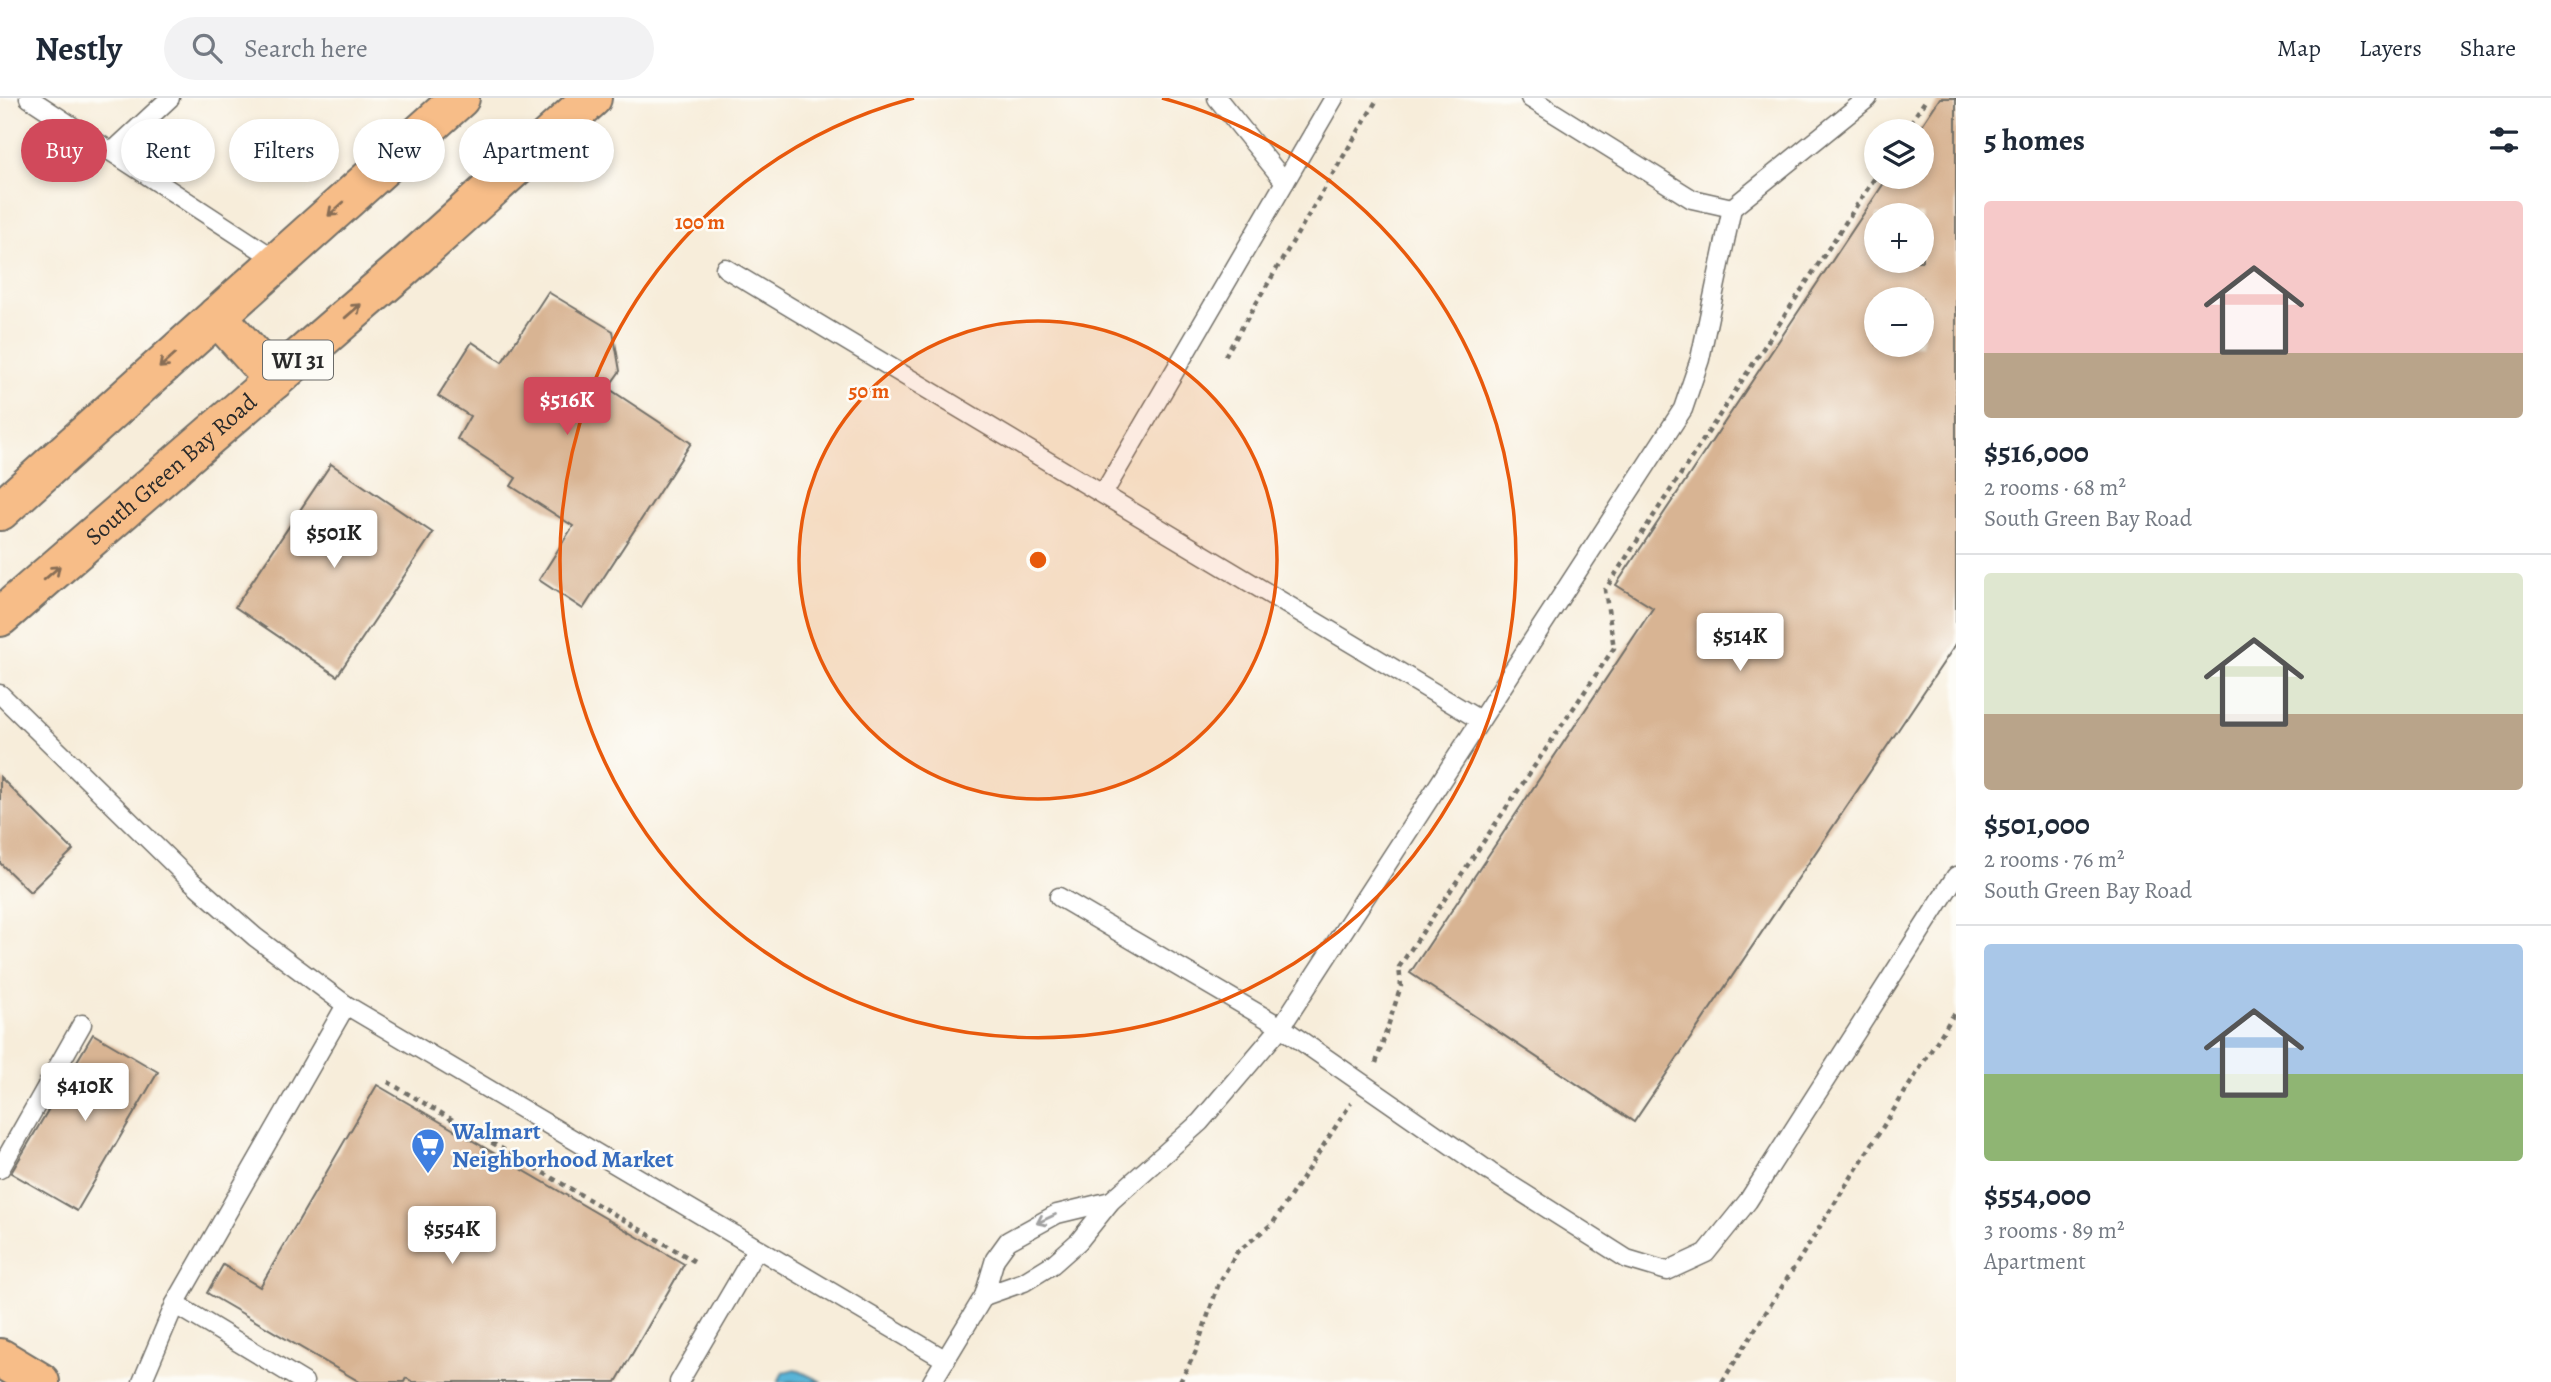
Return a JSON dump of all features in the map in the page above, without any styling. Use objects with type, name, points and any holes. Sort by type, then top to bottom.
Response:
[{"type":"main road","points":[[0,511],[460,98]]},
{"type":"main road","name":"South Green Bay Road","points":[[0,617],[274,380],[592,98]]},
{"type":"main road","points":[[216,316],[274,380]]},
{"type":"main road","points":[[0,1358],[40,1382]]},
{"type":"lane","points":[[29,98],[278,261]]},
{"type":"lane","points":[[112,152],[170,98]]},
{"type":"lane","points":[[1217,98],[1285,182]]},
{"type":"lane","points":[[1103,494],[1334,98]]},
{"type":"lane","points":[[1530,98],[1692,199],[1732,208]]},
{"type":"lane","points":[[984,1296],[1024,1282],[1053,1265],[1079,1241],[1111,1201],[1200,1122],[1281,1027],[1478,719],[1683,409],[1700,359],[1732,208],[1868,98]]},
{"type":"lane","points":[[724,268],[1478,719]]},
{"type":"lane","points":[[0,694],[189,879],[255,937],[346,1005],[946,1360]]},
{"type":"lane","points":[[1059,897],[1281,1027],[1490,1172],[1627,1259],[1667,1271],[1706,1253],[1748,1201],[1956,876]]},
{"type":"lane","points":[[142,1382],[175,1304],[346,1005]]},
{"type":"lane","points":[[0,1169],[82,1024]]},
{"type":"lane","points":[[932,1382],[984,1296],[995,1259],[1008,1241],[1057,1214],[1111,1201]]},
{"type":"lane","points":[[679,1382],[757,1249]]},
{"type":"lane","points":[[175,1304],[304,1382]]},
{"type":"path","points":[[1225,356],[1378,98]]},
{"type":"path","points":[[1913,119],[1927,98]]},
{"type":"path","points":[[1180,1382],[1195,1353],[1219,1283],[1237,1252],[1272,1223],[1378,1060],[1401,986],[1399,967],[1614,648],[1605,590],[1867,189]]},
{"type":"path","points":[[1722,1382],[1956,1011]]},
{"type":"path","points":[[388,1082],[694,1261]]},
{"type":"water","points":[[795,1369],[822,1382],[778,1382],[783,1372]]},
{"type":"building","points":[[1940,98],[1956,98],[1956,644],[1634,1122],[1410,973],[1653,608],[1616,585],[1864,213],[1864,273],[1934,273],[1934,203],[1871,203],[1880,189],[1934,189],[1934,119],[1926,119]]},
{"type":"building","points":[[548,292],[613,331],[620,371],[608,388],[691,443],[583,609],[539,580],[573,526],[511,486],[516,478],[457,439],[470,416],[438,396],[472,342],[502,362]]},
{"type":"building","points":[[331,464],[433,533],[337,676],[235,607]]},
{"type":"building","points":[[0,777],[73,850],[30,892],[0,863]]},
{"type":"building","points":[[93,1034],[158,1072],[77,1211],[11,1173]]},
{"type":"building","name":"Walmart Neighborhood Market","points":[[377,1085],[684,1264],[616,1382],[413,1382],[406,1378],[404,1382],[360,1382],[207,1293],[223,1265],[260,1287]]},
{"type":"place","name":"Walmart Neighborhood Market","points":[[428,1175]]}]
